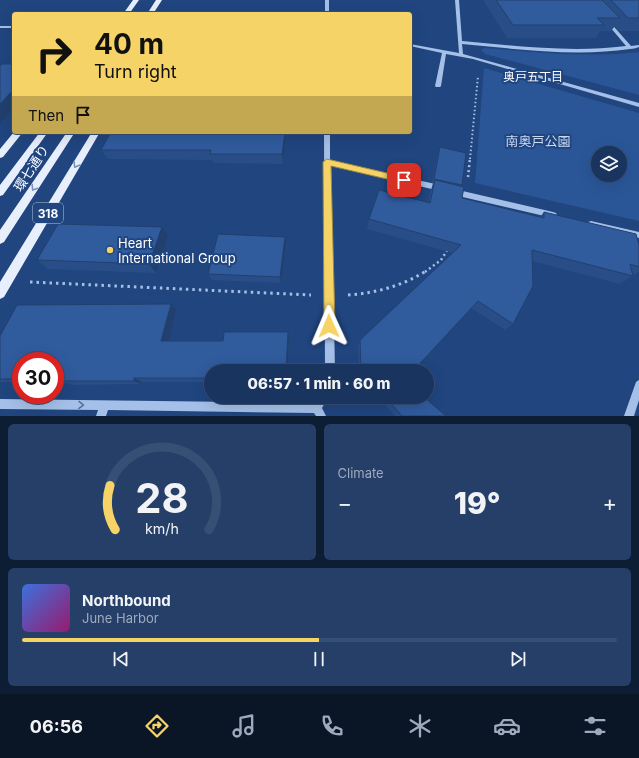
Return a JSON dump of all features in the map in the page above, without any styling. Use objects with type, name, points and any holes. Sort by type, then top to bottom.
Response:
[{"type":"main road","points":[[128,11],[136,0]]},
{"type":"main road","points":[[154,11],[159,0]]},
{"type":"main road","points":[[0,155],[17,134]]},
{"type":"main road","name":"環七通り","points":[[0,192],[43,134]]},
{"type":"main road","name":"環七通り","points":[[0,239],[69,134]]},
{"type":"main road","name":"318","points":[[0,293],[95,134]]},
{"type":"street","points":[[327,0],[327,12]]},
{"type":"street","points":[[457,0],[461,55]]},
{"type":"street","points":[[605,20],[630,48]]},
{"type":"street","points":[[0,27],[12,27]]},
{"type":"street","points":[[460,42],[574,50],[608,50],[639,46]]},
{"type":"street","points":[[412,45],[461,55],[639,105]]},
{"type":"street","points":[[438,86],[444,52]]},
{"type":"street","points":[[327,134],[330,364]]},
{"type":"street","points":[[327,162],[563,217]]},
{"type":"street","points":[[586,222],[639,235]]},
{"type":"street","points":[[629,416],[639,385]]},
{"type":"street","points":[[0,404],[319,412]]},
{"type":"street","points":[[100,416],[104,406]]},
{"type":"green space","points":[[484,48],[542,53],[620,54],[639,52],[639,95],[485,54],[481,50]]},
{"type":"green space","name":"南奥戸公園","points":[[484,68],[639,113],[639,221],[475,183]]},
{"type":"building","points":[[496,0],[602,0],[620,18],[597,18],[604,25],[513,25]]},
{"type":"building","points":[[611,0],[639,0],[639,18],[628,18]]},
{"type":"building","points":[[2,64],[12,64],[12,91],[0,104],[0,66]]},
{"type":"building","points":[[110,134],[285,134],[282,154],[210,154],[211,150],[101,150]]},
{"type":"building","points":[[440,147],[466,153],[462,185],[434,179]]},
{"type":"building","points":[[435,180],[464,187],[462,198],[544,218],[544,212],[636,234],[639,245],[639,267],[630,264],[633,276],[532,250],[533,286],[513,324],[478,301],[420,364],[361,364],[360,340],[461,245],[369,219],[379,190],[430,203]]},
{"type":"building","points":[[58,224],[162,227],[149,264],[37,260]]},
{"type":"building","points":[[218,234],[285,237],[280,277],[208,274]]},
{"type":"building","points":[[171,304],[161,341],[223,341],[224,332],[288,332],[286,364],[204,364],[204,378],[134,378],[134,381],[64,381],[64,352],[12,352],[12,379],[0,379],[0,336],[17,305]]},
{"type":"building","points":[[391,404],[432,404],[446,416],[402,416]]},
{"type":"place","name":"Heart International Group","points":[[110,250]]},
{"type":"district","name":"奥戸五丁目","points":[[533,76]]},
{"type":"route","points":[[329,326],[327,162],[404,180]]}]
